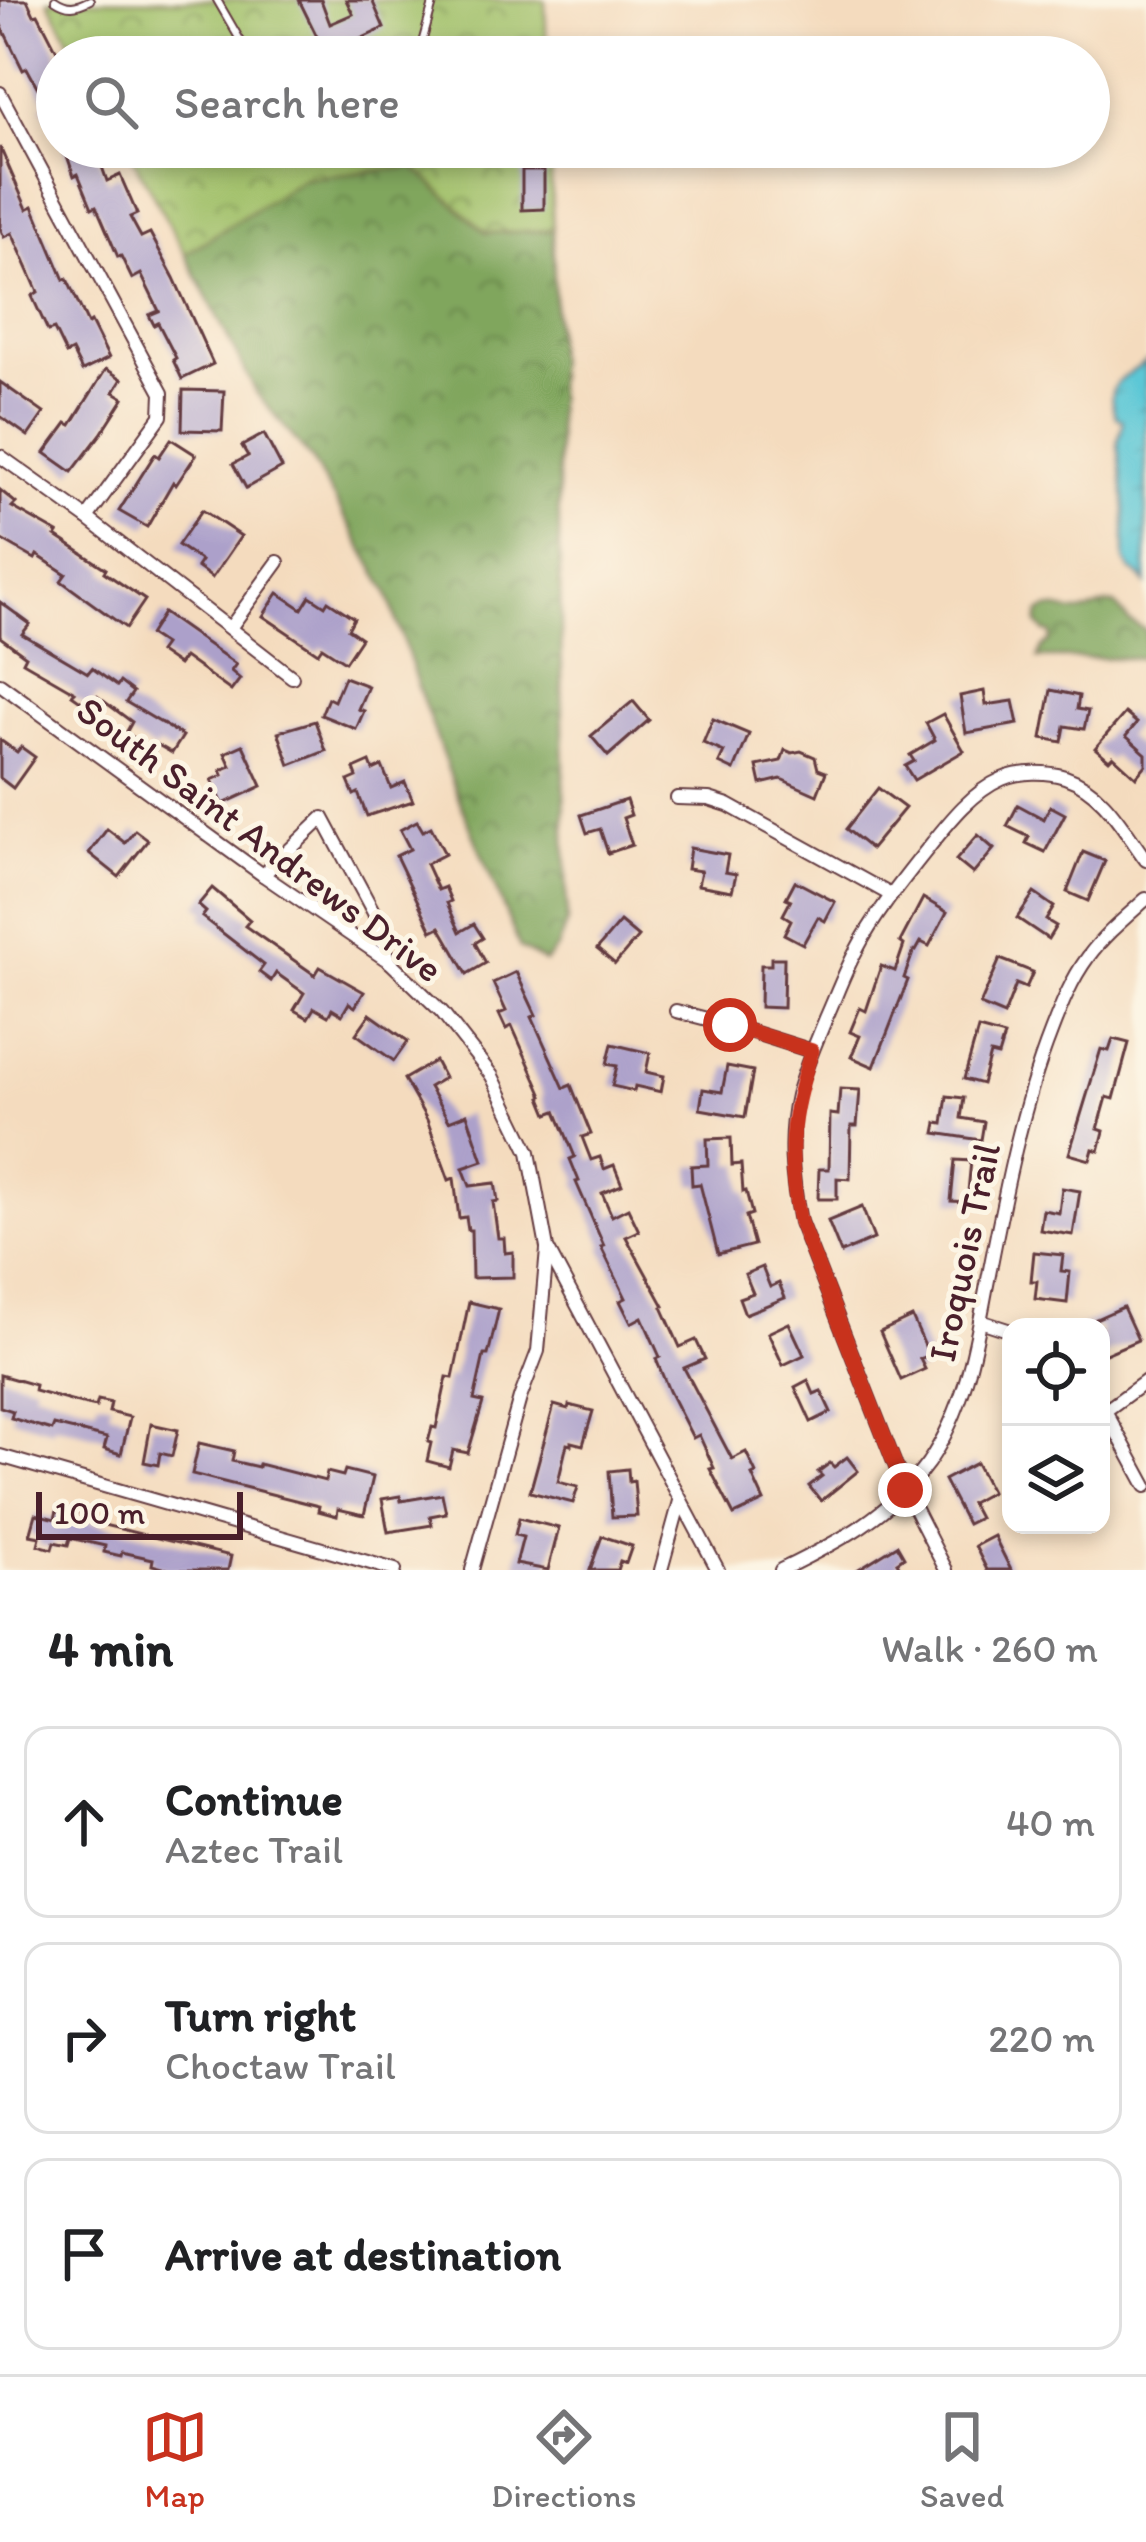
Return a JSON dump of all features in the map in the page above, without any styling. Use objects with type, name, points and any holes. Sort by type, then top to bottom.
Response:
[{"type":"street","points":[[0,93],[4,113],[162,393],[161,416],[87,518]]},
{"type":"street","points":[[0,456],[292,677]]},
{"type":"street","points":[[230,628],[278,562]]},
{"type":"street","name":"South Saint Andrews Drive","points":[[0,684],[390,962],[442,1012],[492,1076],[529,1152],[547,1248],[718,1570]]},
{"type":"street","points":[[946,1570],[905,1490],[800,1222],[791,1178],[797,1096],[856,952],[891,895],[952,818],[986,789],[1020,774],[1070,778],[1100,796],[1146,860]]},
{"type":"street","points":[[677,798],[728,805],[891,895]]},
{"type":"street","points":[[263,875],[323,818],[374,913],[390,962]]},
{"type":"street","name":"Iroquois Trail","points":[[781,1570],[856,1532],[905,1490],[929,1460],[967,1386],[1035,1073],[1065,997],[1087,958],[1146,899]]},
{"type":"street","points":[[676,1012],[812,1051]]},
{"type":"street","points":[[472,1570],[520,1398],[538,1351],[547,1248]]},
{"type":"street","points":[[980,1321],[1002,1328]]},
{"type":"street","points":[[1110,1403],[1146,1381]]},
{"type":"street","points":[[1110,1420],[1146,1486]]},
{"type":"street","points":[[0,1456],[394,1570]]},
{"type":"street","points":[[661,1570],[681,1500]]},
{"type":"lane","points":[[55,0],[67,7],[90,0]]},
{"type":"lane","points":[[217,0],[238,36]]},
{"type":"lane","points":[[424,36],[434,0]]},
{"type":"green space","points":[[48,0],[545,0],[546,36],[68,36]]},
{"type":"green space","points":[[138,168],[404,168],[304,178],[185,254]]},
{"type":"green space","points":[[415,168],[486,233],[553,230],[567,922],[557,948],[545,962],[520,948],[458,797],[387,591],[312,460],[257,394],[185,254],[304,178]]},
{"type":"green space","points":[[415,168],[551,168],[553,230],[486,233]]},
{"type":"green space","points":[[1115,604],[1129,621],[1146,630],[1146,658],[1038,658],[1051,640],[1051,633],[1037,624],[1039,613],[1053,608],[1081,612]]},
{"type":"water","points":[[1146,361],[1146,584],[1125,560],[1118,445],[1122,420],[1116,417],[1112,395],[1118,382]]},
{"type":"building","points":[[0,0],[27,0],[34,15],[38,14],[49,36],[36,36],[36,85],[27,68],[23,70],[0,23]]},
{"type":"building","points":[[299,0],[321,0],[330,24],[353,14],[346,0],[372,0],[384,28],[367,36],[317,36]]},
{"type":"building","points":[[0,147],[27,209],[33,206],[64,280],[109,358],[82,371],[72,351],[66,354],[54,329],[48,331],[32,296],[38,292],[12,233],[4,237],[0,228]]},
{"type":"building","points":[[71,168],[102,168],[107,181],[120,175],[137,214],[130,217],[141,237],[150,233],[213,364],[182,379],[158,323],[154,325],[149,315],[159,311],[141,274],[132,279],[78,174],[74,176]]},
{"type":"building","points":[[522,170],[544,170],[544,209],[522,210]]},
{"type":"building","points":[[106,369],[122,379],[114,392],[124,398],[72,472],[45,453],[67,423],[71,425]]},
{"type":"building","points":[[0,382],[44,413],[28,436],[0,416]]},
{"type":"building","points":[[183,390],[224,391],[222,431],[182,430]]},
{"type":"building","points":[[264,434],[282,468],[246,488],[233,464],[248,456],[242,446]]},
{"type":"building","points":[[171,439],[196,455],[176,485],[173,482],[147,527],[119,511],[155,454],[159,457]]},
{"type":"building","points":[[0,490],[16,503],[12,507],[58,533],[145,600],[126,628],[61,581],[66,574],[0,539]]},
{"type":"building","points":[[202,510],[241,536],[212,578],[197,567],[201,561],[178,545]]},
{"type":"building","points":[[278,593],[302,609],[310,596],[325,606],[328,601],[354,618],[348,629],[361,638],[345,662],[322,647],[318,653],[263,616]]},
{"type":"building","points":[[0,602],[30,624],[22,634],[88,673],[92,668],[133,692],[126,702],[183,736],[172,753],[158,745],[155,750],[126,733],[132,722],[97,696],[89,707],[72,695],[75,692],[23,662],[26,656],[0,637]]},
{"type":"building","points":[[163,613],[236,664],[231,671],[240,679],[231,691],[184,657],[178,665],[159,652],[164,645],[149,635]]},
{"type":"building","points":[[344,677],[368,686],[356,729],[321,715],[328,698],[334,701]]},
{"type":"building","points":[[1051,690],[1079,696],[1077,709],[1088,711],[1084,729],[1065,726],[1062,742],[1042,738]]},
{"type":"building","points":[[984,691],[986,705],[1013,701],[1018,724],[966,733],[960,696]]},
{"type":"building","points":[[633,701],[649,720],[608,756],[591,736]]},
{"type":"building","points":[[1125,713],[1137,723],[1126,736],[1146,754],[1146,765],[1136,777],[1113,756],[1109,760],[1095,748]]},
{"type":"building","points":[[943,714],[964,751],[914,780],[905,766],[914,761],[910,755],[935,740],[926,723]]},
{"type":"building","points":[[713,719],[749,734],[734,770],[719,763],[724,752],[703,743]]},
{"type":"building","points":[[315,721],[326,751],[290,765],[278,732]]},
{"type":"building","points":[[0,740],[35,757],[13,788],[0,778]]},
{"type":"building","points":[[243,745],[262,786],[223,804],[212,780],[231,766],[225,753]]},
{"type":"building","points":[[785,750],[815,757],[818,769],[826,772],[817,795],[781,779],[761,784],[757,766],[781,761]]},
{"type":"building","points":[[370,762],[373,770],[382,766],[391,788],[405,782],[413,801],[367,816],[348,781],[357,777],[354,769]]},
{"type":"building","points":[[878,788],[905,808],[871,849],[846,829]]},
{"type":"building","points":[[626,800],[631,815],[623,818],[632,845],[608,853],[600,829],[587,833],[581,815]]},
{"type":"building","points":[[1018,805],[1044,819],[1050,806],[1065,814],[1045,852],[1007,826]]},
{"type":"building","points":[[417,821],[423,831],[431,827],[445,854],[426,864],[438,890],[445,887],[460,932],[474,924],[483,938],[475,943],[486,963],[467,974],[440,927],[432,931],[396,856],[410,849],[400,830]]},
{"type":"building","points":[[107,829],[125,843],[135,830],[148,840],[119,877],[89,853]]},
{"type":"building","points":[[978,835],[994,849],[973,874],[956,860]]},
{"type":"building","points":[[690,848],[728,855],[725,872],[736,874],[732,891],[698,885],[701,871],[687,869]]},
{"type":"building","points":[[1083,852],[1105,861],[1088,901],[1067,892]]},
{"type":"building","points":[[795,881],[835,902],[825,921],[818,917],[803,944],[784,934],[791,920],[783,915],[791,900],[786,898]]},
{"type":"building","points":[[212,888],[250,920],[245,926],[315,975],[320,967],[364,992],[355,1007],[349,1003],[342,1015],[332,1009],[328,1016],[314,1008],[308,1018],[294,1010],[304,993],[276,973],[271,981],[259,972],[264,965],[202,917],[206,912],[198,905]]},
{"type":"building","points":[[1034,893],[1054,907],[1046,920],[1056,926],[1048,939],[1017,918]]},
{"type":"building","points":[[923,898],[947,912],[929,946],[921,942],[914,950],[904,978],[908,980],[874,1067],[851,1057],[860,1036],[850,1032],[860,1008],[866,1011],[881,966],[895,971],[904,945],[900,942]]},
{"type":"building","points":[[620,922],[638,937],[615,964],[597,949]]},
{"type":"building","points":[[771,958],[784,958],[783,1008],[760,1007],[761,965],[771,965]]},
{"type":"building","points":[[1000,959],[1033,972],[1026,988],[1016,984],[1004,1015],[980,1005]]},
{"type":"building","points":[[516,972],[564,1088],[571,1085],[591,1134],[582,1137],[591,1160],[600,1157],[604,1169],[614,1165],[622,1185],[602,1193],[612,1216],[628,1208],[639,1231],[626,1237],[664,1306],[680,1347],[696,1340],[705,1359],[684,1368],[732,1459],[746,1452],[756,1473],[752,1475],[764,1501],[734,1515],[699,1435],[693,1438],[669,1391],[642,1317],[631,1323],[620,1301],[626,1298],[576,1182],[570,1159],[575,1157],[556,1111],[548,1114],[512,1026],[506,1029],[499,1014],[506,1011],[493,983]]},
{"type":"building","points":[[370,1014],[408,1041],[394,1061],[356,1034]]},
{"type":"building","points":[[978,1029],[1004,1036],[998,1056],[990,1054],[982,1084],[964,1079]]},
{"type":"building","points":[[1113,1039],[1129,1043],[1114,1099],[1107,1097],[1098,1129],[1104,1131],[1099,1151],[1093,1149],[1090,1160],[1069,1154],[1101,1049],[1109,1051]]},
{"type":"building","points":[[612,1044],[650,1053],[646,1072],[664,1076],[661,1092],[612,1086],[617,1066],[607,1064]]},
{"type":"building","points":[[435,1061],[444,1078],[429,1087],[449,1121],[467,1114],[483,1161],[463,1168],[470,1186],[495,1183],[498,1238],[504,1238],[505,1253],[513,1252],[513,1277],[472,1278],[471,1230],[466,1217],[459,1218],[454,1178],[449,1180],[427,1120],[404,1079]]},
{"type":"building","points":[[727,1066],[753,1071],[745,1117],[700,1109],[703,1089],[722,1092]]},
{"type":"building","points":[[840,1089],[860,1090],[857,1126],[851,1126],[850,1179],[837,1178],[837,1199],[818,1199],[819,1169],[829,1169],[830,1114],[838,1115]]},
{"type":"building","points":[[947,1096],[964,1098],[961,1118],[984,1122],[981,1140],[935,1133],[937,1123],[943,1124]]},
{"type":"building","points":[[731,1138],[732,1165],[741,1164],[754,1245],[718,1254],[700,1184],[692,1185],[691,1166],[708,1165],[707,1139]]},
{"type":"building","points":[[955,1160],[971,1161],[967,1202],[951,1201]]},
{"type":"building","points":[[1062,1188],[1080,1191],[1073,1235],[1040,1230],[1043,1210],[1059,1213]]},
{"type":"building","points":[[862,1207],[874,1239],[841,1253],[828,1221]]},
{"type":"building","points":[[1034,1252],[1063,1255],[1061,1271],[1070,1272],[1067,1303],[1035,1299],[1037,1281],[1031,1281]]},
{"type":"building","points":[[762,1267],[770,1287],[779,1283],[785,1298],[745,1314],[739,1298],[753,1293],[745,1274]]},
{"type":"building","points":[[469,1302],[499,1309],[474,1400],[483,1402],[468,1453],[453,1450],[449,1467],[427,1461],[428,1442],[432,1427],[436,1428],[447,1377],[453,1378]]},
{"type":"building","points":[[1123,1307],[1138,1340],[1110,1352],[1110,1318],[1098,1318]]},
{"type":"building","points":[[912,1317],[929,1355],[920,1359],[925,1369],[901,1380],[880,1332]]},
{"type":"building","points":[[789,1323],[804,1355],[783,1365],[768,1333]]},
{"type":"building","points":[[0,1375],[78,1403],[96,1407],[98,1400],[111,1403],[109,1412],[130,1417],[121,1454],[104,1449],[107,1438],[11,1418],[13,1411],[0,1407]]},
{"type":"building","points":[[808,1380],[814,1394],[821,1391],[831,1412],[811,1422],[795,1387]]},
{"type":"building","points":[[554,1405],[593,1411],[583,1445],[567,1444],[558,1482],[578,1487],[573,1503],[530,1492]]},
{"type":"building","points":[[151,1424],[178,1430],[172,1456],[160,1453],[158,1465],[144,1462]]},
{"type":"building","points":[[199,1443],[234,1451],[232,1461],[325,1481],[327,1472],[343,1476],[345,1470],[373,1477],[364,1515],[338,1509],[337,1516],[318,1511],[319,1506],[192,1474]]},
{"type":"building","points":[[847,1457],[858,1471],[821,1501],[809,1486],[822,1476],[818,1472]]},
{"type":"building","points":[[976,1463],[991,1492],[971,1503],[979,1518],[967,1524],[944,1480]]},
{"type":"building","points":[[628,1469],[629,1482],[634,1481],[637,1516],[612,1517],[609,1471]]},
{"type":"building","points":[[442,1494],[446,1513],[430,1516],[432,1525],[388,1532],[382,1499]]},
{"type":"building","points":[[58,1506],[77,1511],[75,1518],[231,1556],[228,1570],[170,1570],[152,1565],[153,1559],[104,1552],[105,1546],[70,1538],[68,1545],[54,1542],[52,1549],[38,1545],[40,1537],[30,1535],[36,1514],[55,1519]]},
{"type":"building","points":[[519,1518],[559,1528],[548,1570],[516,1564],[523,1537],[515,1535]]},
{"type":"building","points":[[602,1536],[632,1546],[626,1563],[620,1561],[617,1570],[590,1570]]},
{"type":"building","points":[[994,1536],[1011,1570],[987,1570],[975,1546]]},
{"type":"building","points":[[897,1545],[904,1557],[897,1562],[902,1570],[857,1570]]},
{"type":"route","points":[[730,1025],[812,1051],[797,1096],[791,1138],[791,1178],[800,1222],[905,1490]]}]
